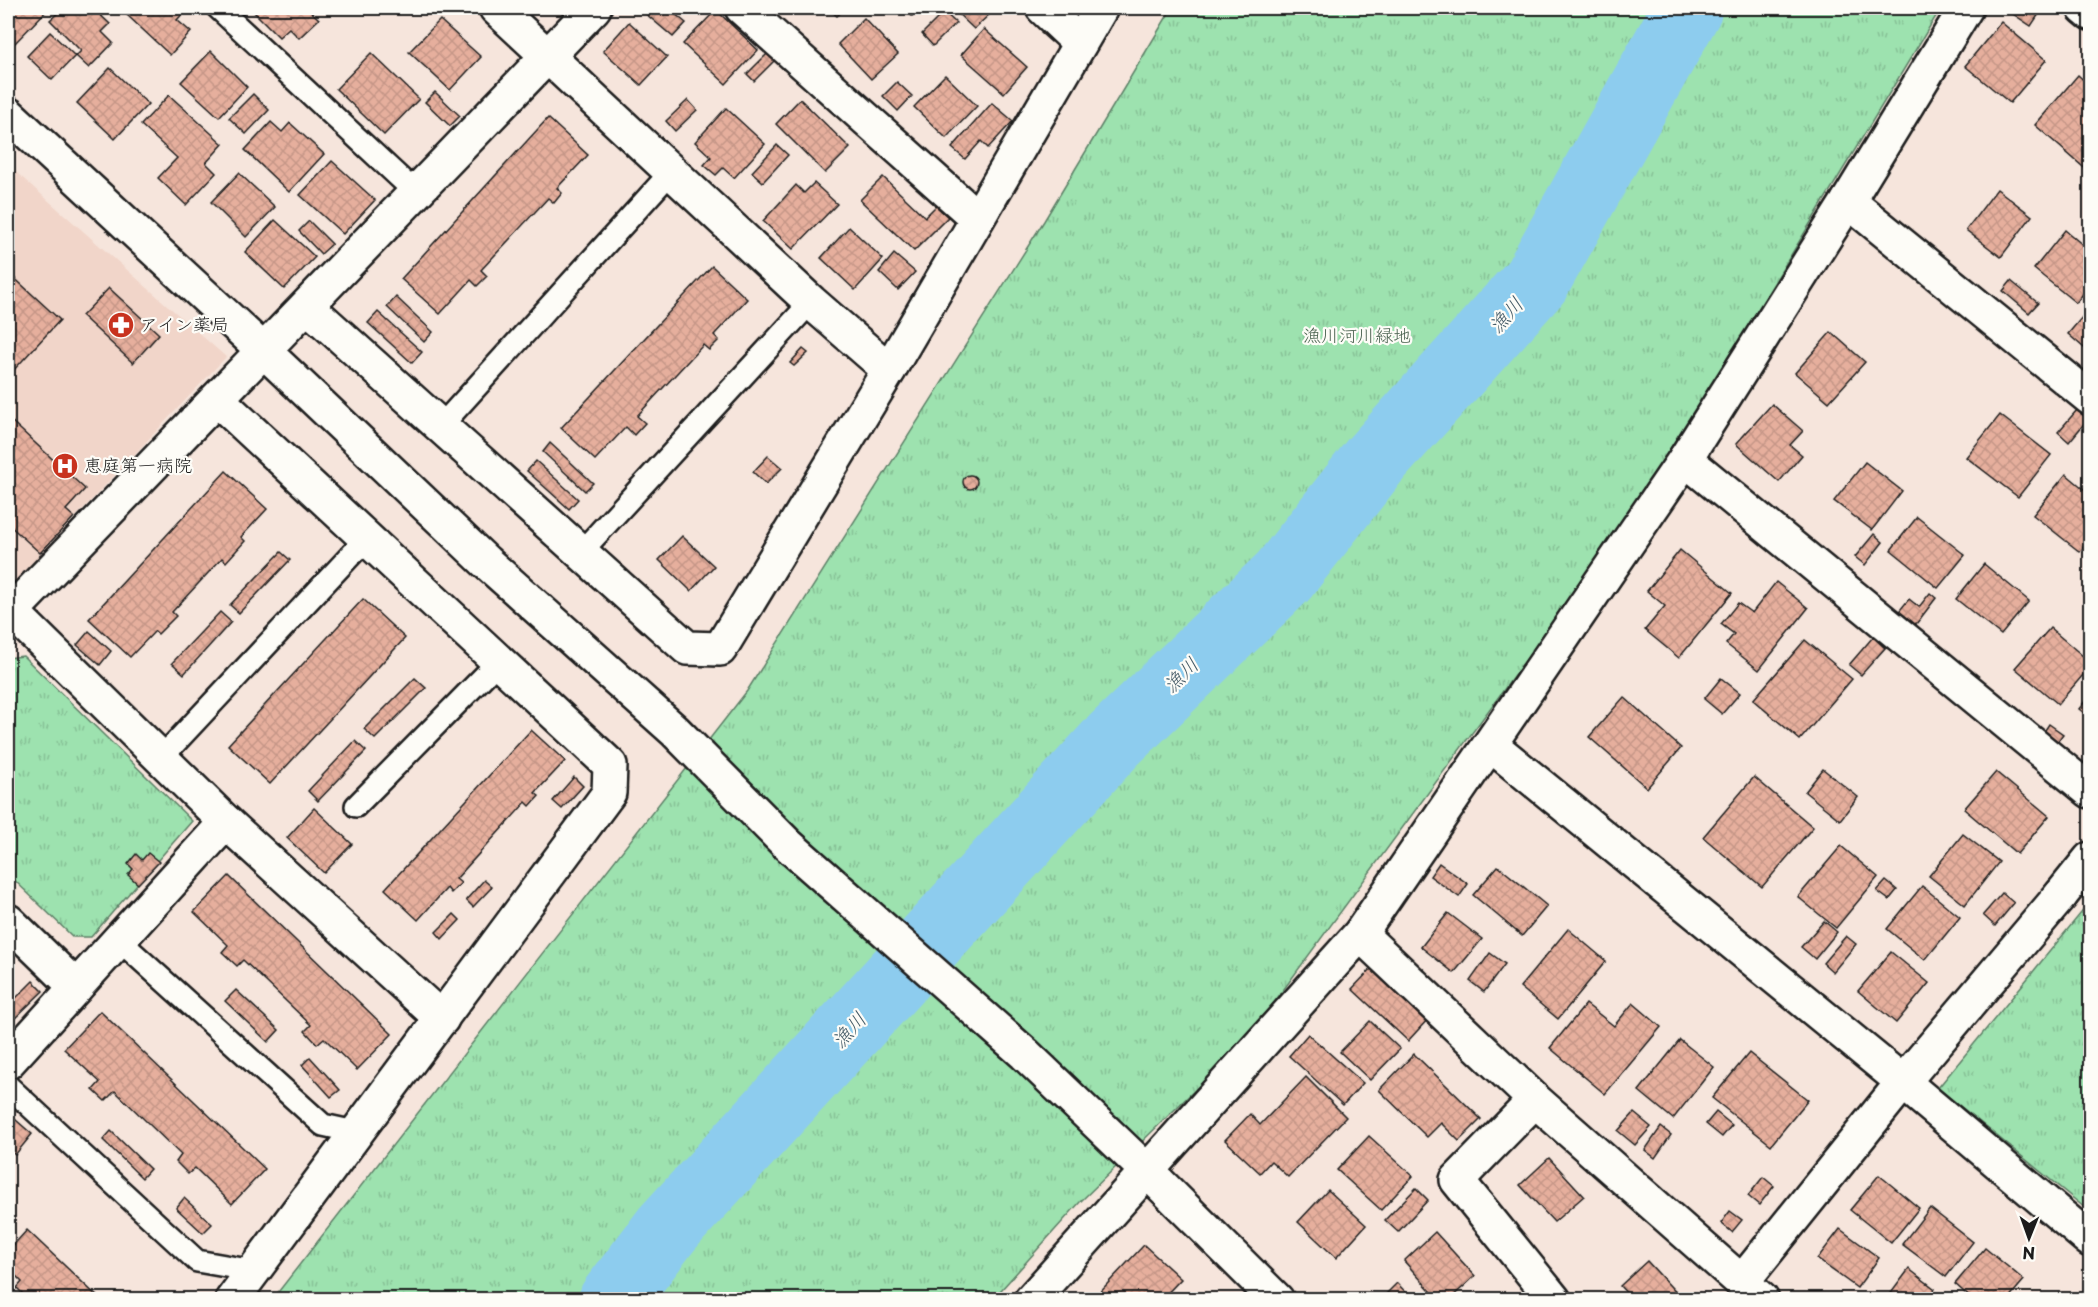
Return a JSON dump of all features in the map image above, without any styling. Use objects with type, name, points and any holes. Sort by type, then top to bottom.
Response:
[{"type":"street","points":[[496,8],[811,302],[889,370]]},
{"type":"street","points":[[442,1019],[226,822],[9,611],[264,351],[547,54],[594,8]]},
{"type":"street","points":[[742,8],[976,218]]},
{"type":"street","points":[[1043,8],[1080,43]]},
{"type":"street","points":[[307,306],[687,648],[720,649],[889,370],[1101,8]]},
{"type":"street","points":[[1031,1299],[1148,1172],[1360,934],[1685,459],[1848,201],[1966,8]]},
{"type":"street","points":[[2084,8],[2091,13]]},
{"type":"street","points":[[8,114],[264,351],[486,562],[675,731],[787,844],[1025,1054],[1277,1299]]},
{"type":"street","points":[[1848,201],[2091,398]]},
{"type":"street","points":[[217,399],[610,765],[609,793],[232,1299]]},
{"type":"street","points":[[1685,459],[2091,791]]},
{"type":"street","points":[[1491,745],[1903,1082],[2091,1240]]},
{"type":"street","points":[[8,1062],[226,822]]},
{"type":"street","points":[[1360,934],[1535,1100],[1752,1291],[1903,1082],[2091,859]]},
{"type":"street","points":[[8,921],[76,987]]},
{"type":"street","points":[[1535,1100],[1457,1180],[1554,1299]]},
{"type":"lane","points":[[218,8],[416,193]]},
{"type":"lane","points":[[441,426],[672,172]]},
{"type":"lane","points":[[581,552],[811,302]]},
{"type":"lane","points":[[161,758],[367,538]]},
{"type":"lane","points":[[356,806],[499,661]]},
{"type":"lane","points":[[119,940],[323,1125],[355,1132]]},
{"type":"lane","points":[[8,1086],[197,1261],[254,1270]]},
{"type":"shaded area","name":"恵庭第一病院","points":[[8,165],[226,357],[15,581],[8,575]]},
{"type":"green space","name":"漁川河川緑地","points":[[1172,8],[1941,8],[1638,507],[1248,1038],[1080,1202],[993,1299],[272,1300],[747,691],[1044,221]]},
{"type":"green space","points":[[23,656],[192,821],[91,937],[73,937],[8,874],[8,658]]},
{"type":"green space","points":[[2090,902],[2090,1212],[1938,1088]]},
{"type":"building","points":[[8,8],[49,8],[15,43],[8,36]]},
{"type":"building","points":[[63,8],[93,8],[110,24],[102,32],[113,43],[89,68],[76,56],[81,51],[50,20]]},
{"type":"building","points":[[134,8],[188,8],[177,20],[191,32],[170,55],[127,15]]},
{"type":"building","points":[[250,8],[307,8],[319,19],[299,38],[289,28],[279,37]]},
{"type":"building","points":[[639,8],[668,8],[686,23],[673,37]]},
{"type":"building","points":[[828,8],[846,8],[837,16]]},
{"type":"building","points":[[902,8],[920,8],[912,16]]},
{"type":"building","points":[[952,8],[996,8],[974,29]]},
{"type":"building","points":[[2004,8],[2043,8],[2031,26]]},
{"type":"building","points":[[716,10],[758,50],[726,84],[683,44]]},
{"type":"building","points":[[944,12],[956,23],[933,46],[922,34]]},
{"type":"building","points":[[864,18],[898,54],[871,79],[838,44]]},
{"type":"building","points":[[440,20],[481,57],[450,90],[409,52]]},
{"type":"building","points":[[629,22],[667,57],[641,85],[603,51]]},
{"type":"building","points":[[2001,22],[2046,60],[2010,103],[1965,66]]},
{"type":"building","points":[[1048,26],[1058,35],[1051,42],[1041,33]]},
{"type":"building","points":[[984,29],[1027,67],[1004,93],[961,55]]},
{"type":"building","points":[[50,32],[75,56],[52,80],[27,56]]},
{"type":"building","points":[[211,51],[247,87],[219,117],[181,82]]},
{"type":"building","points":[[770,51],[777,58],[754,81],[747,74]]},
{"type":"building","points":[[371,53],[419,99],[384,135],[336,89]]},
{"type":"building","points":[[110,68],[148,104],[115,139],[77,103]]},
{"type":"building","points":[[945,75],[977,106],[946,138],[914,107]]},
{"type":"building","points":[[2078,75],[2090,86],[2089,172],[2035,125]]},
{"type":"building","points":[[897,82],[912,96],[898,111],[883,96]]},
{"type":"building","points":[[435,92],[460,116],[450,126],[425,102]]},
{"type":"building","points":[[253,94],[269,110],[246,134],[229,118]]},
{"type":"building","points":[[169,95],[223,144],[206,163],[216,173],[186,205],[158,178],[177,158],[141,125]]},
{"type":"building","points":[[800,99],[850,148],[825,173],[776,124]]},
{"type":"building","points":[[688,100],[697,110],[675,131],[666,121]]},
{"type":"building","points":[[992,103],[1013,121],[988,148],[981,141],[965,159],[952,148]]},
{"type":"building","points":[[726,108],[765,144],[734,178],[723,168],[716,175],[704,165],[711,157],[695,142]]},
{"type":"building","points":[[548,118],[588,155],[557,188],[562,193],[554,203],[548,198],[481,270],[487,276],[477,286],[471,280],[440,314],[401,279]]},
{"type":"building","points":[[271,122],[282,132],[290,123],[324,154],[289,192],[245,150]]},
{"type":"building","points":[[777,145],[788,155],[763,182],[752,172]]},
{"type":"building","points":[[332,161],[375,200],[343,234],[300,195]]},
{"type":"building","points":[[239,173],[275,207],[246,237],[211,202]]},
{"type":"building","points":[[883,177],[925,217],[936,206],[948,217],[914,251],[860,200]]},
{"type":"building","points":[[814,183],[837,204],[793,249],[763,221],[796,185],[804,193]]},
{"type":"building","points":[[1997,189],[2032,216],[2001,257],[1966,230]]},
{"type":"building","points":[[275,220],[315,257],[284,289],[245,252]]},
{"type":"building","points":[[309,221],[332,244],[321,254],[299,231]]},
{"type":"building","points":[[849,227],[883,259],[855,290],[821,258]]},
{"type":"building","points":[[2065,230],[2090,251],[2090,285],[2076,303],[2034,269]]},
{"type":"building","points":[[894,254],[915,272],[898,290],[879,272]]},
{"type":"building","points":[[712,266],[747,299],[714,335],[719,340],[709,350],[703,345],[637,416],[645,423],[634,435],[626,427],[595,460],[561,428]]},
{"type":"building","points":[[8,272],[60,320],[11,373],[8,370]]},
{"type":"building","points":[[2011,281],[2038,303],[2029,313],[2003,291]]},
{"type":"building","name":"アイン薬局","points":[[109,288],[159,334],[133,363],[82,316]]},
{"type":"building","points":[[396,297],[433,332],[424,342],[387,307]]},
{"type":"building","points":[[378,312],[422,352],[412,363],[368,323]]},
{"type":"building","points":[[2083,316],[2090,322],[2090,353],[2068,334]]},
{"type":"building","points":[[1831,332],[1865,362],[1829,402],[1795,373]]},
{"type":"building","points":[[803,349],[808,353],[794,366],[790,363]]},
{"type":"building","points":[[1772,404],[1803,431],[1790,445],[1802,455],[1779,482],[1736,444]]},
{"type":"building","points":[[2077,410],[2088,419],[2069,442],[2058,432]]},
{"type":"building","points":[[2000,415],[2051,455],[2018,497],[1966,457]]},
{"type":"building","points":[[8,418],[85,489],[66,510],[74,517],[40,553],[8,524]]},
{"type":"building","points":[[550,443],[593,483],[585,491],[543,452]]},
{"type":"building","points":[[768,456],[782,468],[766,484],[753,472]]},
{"type":"building","points":[[536,461],[578,499],[569,509],[527,471]]},
{"type":"building","points":[[1865,462],[1902,491],[1872,530],[1834,501]]},
{"type":"building","points":[[226,471],[267,509],[241,537],[245,541],[226,562],[222,558],[172,612],[176,616],[158,634],[155,631],[130,657],[89,619]]},
{"type":"building","points":[[2066,474],[2090,494],[2090,538],[2080,552],[2033,515]]},
{"type":"building","points":[[967,475],[973,475],[977,482],[973,489],[967,489],[963,485],[963,479]]},
{"type":"building","points":[[1917,517],[1965,555],[1938,588],[1891,550]]},
{"type":"building","points":[[1874,534],[1883,542],[1865,565],[1855,557]]},
{"type":"building","points":[[682,536],[714,566],[691,591],[659,560]]},
{"type":"building","points":[[1680,550],[1732,593],[1679,658],[1645,630],[1665,606],[1647,591]]},
{"type":"building","points":[[281,552],[290,560],[239,613],[230,605]]},
{"type":"building","points":[[1984,564],[2029,601],[2001,635],[1956,599]]},
{"type":"building","points":[[1776,582],[1808,608],[1759,670],[1726,644],[1734,634],[1721,624],[1738,603],[1752,613]]},
{"type":"building","points":[[1930,593],[1936,598],[1913,628],[1896,615],[1909,599],[1919,607]]},
{"type":"building","points":[[363,599],[405,638],[270,784],[228,745]]},
{"type":"building","points":[[220,612],[231,622],[184,674],[172,663]]},
{"type":"building","points":[[2050,628],[2090,662],[2090,667],[2058,704],[2015,668]]},
{"type":"building","points":[[89,631],[111,651],[100,665],[77,645]]},
{"type":"building","points":[[1873,637],[1885,648],[1861,675],[1849,665]]},
{"type":"building","points":[[1805,640],[1852,679],[1800,740],[1753,700]]},
{"type":"building","points":[[415,678],[426,688],[375,739],[364,729]]},
{"type":"building","points":[[1721,678],[1740,693],[1722,714],[1704,699]]},
{"type":"building","points":[[2090,695],[2090,718],[2079,709]]},
{"type":"building","points":[[1624,697],[1681,748],[1647,788],[1589,737]]},
{"type":"building","points":[[2049,724],[2063,734],[2055,745],[2041,736]]},
{"type":"building","points":[[531,730],[565,761],[535,793],[539,796],[530,806],[526,802],[456,879],[461,883],[451,893],[447,888],[418,920],[385,889]]},
{"type":"building","points":[[355,741],[366,751],[318,801],[308,791]]},
{"type":"building","points":[[1823,769],[1858,797],[1840,820],[1805,792]]},
{"type":"building","points":[[1996,772],[2049,816],[2017,854],[1964,809]]},
{"type":"building","points":[[574,777],[583,786],[562,809],[553,801]]},
{"type":"building","points":[[1754,777],[1813,827],[1762,887],[1703,837]]},
{"type":"building","points":[[314,808],[352,844],[324,873],[287,838]]},
{"type":"building","points":[[1963,834],[1999,862],[1965,905],[1929,876]]},
{"type":"building","points":[[1841,846],[1878,877],[1836,928],[1798,897]]},
{"type":"building","points":[[148,853],[159,862],[138,884],[128,875],[133,869],[128,864],[136,854],[142,860]]},
{"type":"building","points":[[1439,863],[1468,884],[1459,897],[1430,876]]},
{"type":"building","points":[[1498,866],[1547,906],[1522,936],[1473,895]]},
{"type":"building","points":[[229,876],[392,1034],[357,1070],[324,1038],[317,1044],[305,1031],[311,1025],[243,960],[237,966],[222,952],[228,945],[194,912]]},
{"type":"building","points":[[484,880],[492,887],[473,907],[466,900]]},
{"type":"building","points":[[1886,881],[1897,890],[1889,900],[1877,891]]},
{"type":"building","points":[[1922,886],[1960,917],[1925,960],[1887,929]]},
{"type":"building","points":[[2002,893],[2014,903],[1995,926],[1983,915]]},
{"type":"building","points":[[1448,913],[1482,939],[1454,973],[1421,947]]},
{"type":"building","points":[[454,914],[460,920],[442,939],[436,932]]},
{"type":"building","points":[[1824,921],[1837,932],[1815,959],[1801,947]]},
{"type":"building","points":[[1568,929],[1606,961],[1558,1019],[1520,987]]},
{"type":"building","points":[[1846,936],[1856,944],[1833,972],[1823,963]]},
{"type":"building","points":[[1891,952],[1929,983],[1896,1023],[1858,991]]},
{"type":"building","points":[[1490,953],[1505,964],[1484,992],[1470,981]]},
{"type":"building","points":[[8,960],[14,967],[8,974]]},
{"type":"building","points":[[1372,968],[1428,1019],[1408,1041],[1352,989]]},
{"type":"building","points":[[33,981],[43,991],[11,1022],[8,1019],[8,1006]]},
{"type":"building","points":[[236,990],[279,1030],[268,1042],[225,1001]]},
{"type":"building","points":[[1633,1003],[1661,1027],[1605,1094],[1550,1048],[1586,1004],[1614,1026]]},
{"type":"building","points":[[100,1011],[265,1169],[232,1204],[195,1168],[188,1174],[176,1162],[181,1155],[115,1091],[105,1101],[93,1090],[100,1082],[64,1049]]},
{"type":"building","points":[[1370,1021],[1400,1049],[1370,1080],[1340,1052]]},
{"type":"building","points":[[1308,1034],[1363,1083],[1343,1105],[1289,1056]]},
{"type":"building","points":[[1680,1040],[1714,1067],[1673,1119],[1639,1091]]},
{"type":"building","points":[[1749,1053],[1808,1100],[1771,1145],[1712,1098]]},
{"type":"building","points":[[1414,1054],[1481,1119],[1459,1141],[1441,1123],[1427,1137],[1379,1090]]},
{"type":"building","points":[[310,1057],[340,1090],[331,1097],[302,1065]]},
{"type":"building","points":[[1306,1077],[1346,1117],[1288,1177],[1271,1161],[1260,1173],[1225,1140],[1250,1114],[1260,1125]]},
{"type":"building","points":[[1716,1112],[1732,1125],[1722,1137],[1706,1124]]},
{"type":"building","points":[[8,1113],[32,1134],[15,1155],[8,1149]]},
{"type":"building","points":[[1634,1113],[1651,1127],[1635,1145],[1618,1131]]},
{"type":"building","points":[[1661,1127],[1671,1135],[1655,1158],[1645,1150]]},
{"type":"building","points":[[111,1131],[150,1169],[142,1178],[103,1140]]},
{"type":"building","points":[[1369,1136],[1413,1176],[1381,1210],[1337,1170]]},
{"type":"building","points":[[1549,1158],[1584,1196],[1554,1222],[1520,1185]]},
{"type":"building","points":[[1879,1175],[1919,1208],[1891,1243],[1850,1210]]},
{"type":"building","points":[[1763,1177],[1774,1186],[1759,1205],[1748,1196]]},
{"type":"building","points":[[1416,1188],[1428,1200],[1398,1232],[1385,1220]]},
{"type":"building","points":[[1328,1190],[1366,1225],[1336,1258],[1298,1222]]},
{"type":"building","points":[[184,1198],[212,1224],[203,1233],[176,1208]]},
{"type":"building","points":[[1930,1208],[1973,1242],[1946,1277],[1902,1244]]},
{"type":"building","points":[[1730,1211],[1742,1220],[1732,1232],[1721,1223]]},
{"type":"building","points":[[1840,1229],[1879,1258],[1857,1288],[1817,1259]]},
{"type":"building","points":[[27,1230],[101,1300],[41,1300],[38,1297],[36,1300],[29,1300],[17,1288],[22,1282],[8,1268],[8,1251]]},
{"type":"building","points":[[1435,1232],[1475,1276],[1449,1300],[1439,1300],[1404,1261]]},
{"type":"building","points":[[1144,1245],[1181,1279],[1161,1300],[1092,1300]]},
{"type":"building","points":[[1985,1248],[2024,1280],[2007,1300],[1973,1300],[1955,1284]]},
{"type":"building","points":[[1647,1261],[1683,1300],[1633,1300],[1620,1286]]},
{"type":"building","points":[[1909,1269],[1935,1289],[1927,1300],[1886,1300]]},
{"type":"building","points":[[1397,1283],[1413,1300],[1380,1300]]},
{"type":"waterway","name":"漁川","points":[[613,1300],[667,1229],[1112,742],[1284,576],[1375,460],[1536,281],[1688,8]]},
{"type":"place","name":"アイン薬局","points":[[121,325]]},
{"type":"place","name":"恵庭第一病院","points":[[65,466]]}]
